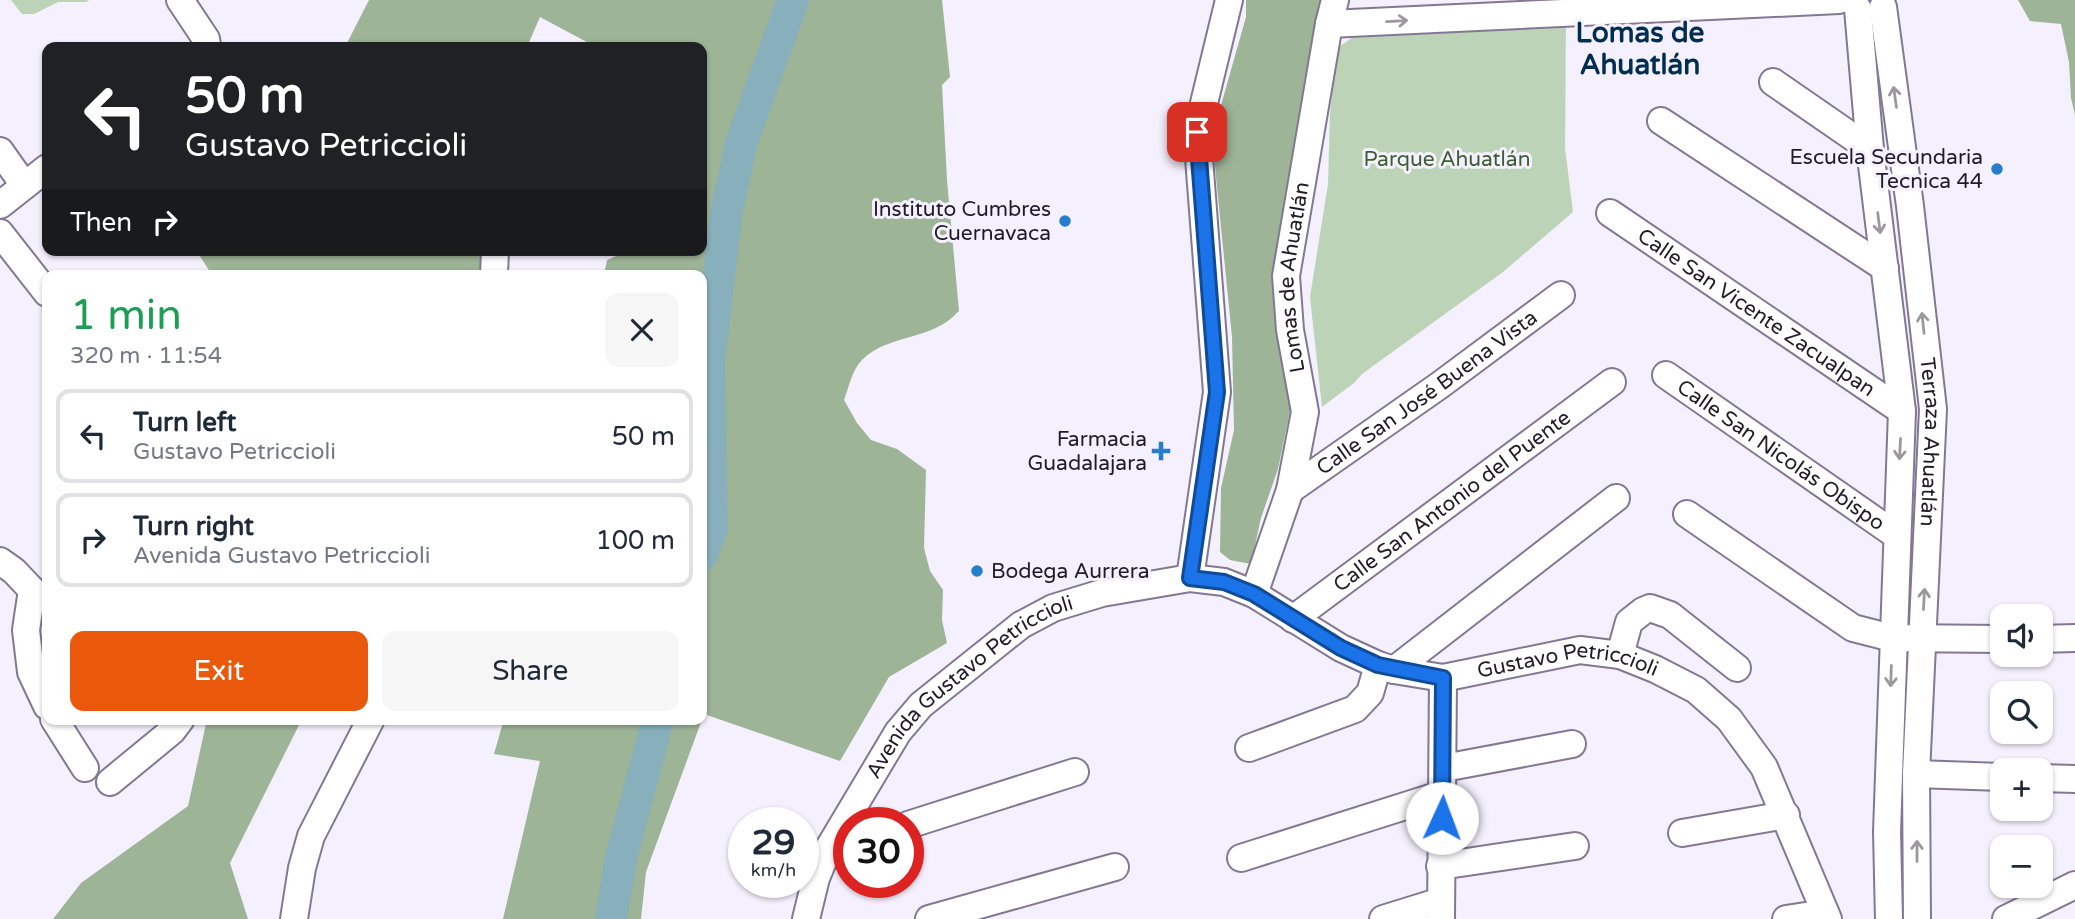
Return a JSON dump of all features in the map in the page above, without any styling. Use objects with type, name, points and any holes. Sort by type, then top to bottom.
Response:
[{"type":"street","points":[[180,0],[206,42]]},
{"type":"street","points":[[1190,578],[1217,392],[1197,132],[1229,0]]},
{"type":"street","points":[[1332,12],[1863,3]]},
{"type":"street","name":"Terraza Ahuatlán","points":[[1863,3],[1870,149],[1902,411],[1887,832],[1889,919]]},
{"type":"street","name":"Terraza Ahuatlán","points":[[1863,3],[1909,206],[1933,409],[1916,774],[1917,919]]},
{"type":"street","name":"Lomas de Ahuatlán","points":[[1254,594],[1290,490],[1305,412],[1290,330],[1286,275],[1332,12]]},
{"type":"street","points":[[1773,82],[1870,149]]},
{"type":"street","points":[[1661,121],[1885,268]]},
{"type":"street","points":[[0,151],[24,185]]},
{"type":"street","points":[[0,205],[42,171]]},
{"type":"street","name":"Calle San Vicente Zacualpan","points":[[1610,213],[1902,411]]},
{"type":"street","points":[[0,233],[42,287]]},
{"type":"street","name":"Calle San José Buena Vista","points":[[1290,490],[1562,295]]},
{"type":"street","name":"Calle San Nicolás Obispo","points":[[1667,375],[1896,535]]},
{"type":"street","name":"Calle San Antonio del Puente","points":[[1293,619],[1612,382]]},
{"type":"street","points":[[1249,748],[1355,709],[1370,693],[1386,667],[1616,498]]},
{"type":"street","points":[[1687,514],[1842,623],[1866,633],[1922,640],[1990,639]]},
{"type":"street","points":[[0,561],[39,583],[26,630],[31,672],[42,695]]},
{"type":"street","name":"Gustavo Petriccioli","points":[[1190,578],[1224,582],[1254,594],[1341,648],[1386,667],[1443,678],[1580,650],[1620,655],[1696,690],[1729,719],[1764,767],[1827,916]]},
{"type":"street","name":"Avenida Gustavo Petriccioli","points":[[858,807],[884,755],[921,705],[1021,625],[1053,608],[1102,593],[1190,578]]},
{"type":"street","points":[[1620,655],[1629,622],[1650,608],[1670,615],[1737,668]]},
{"type":"street","points":[[2053,639],[2075,638]]},
{"type":"street","points":[[1383,919],[1441,910],[1443,678]]},
{"type":"street","points":[[58,725],[85,768]]},
{"type":"street","points":[[110,782],[176,725]]},
{"type":"street","points":[[294,919],[302,868],[311,836],[368,725]]},
{"type":"street","points":[[1241,858],[1443,781],[1572,744]]},
{"type":"street","points":[[924,820],[1074,772]]},
{"type":"street","points":[[1916,774],[1990,777]]},
{"type":"street","points":[[2053,778],[2075,779]]},
{"type":"street","points":[[1682,833],[1786,815]]},
{"type":"street","points":[[1440,866],[1575,846]]},
{"type":"street","name":"Avenida Gustavo Petriccioli","points":[[806,919],[816,878],[833,854]]},
{"type":"street","points":[[929,919],[1115,867]]},
{"type":"street","points":[[2006,919],[2075,885]]},
{"type":"street","points":[[1786,919],[1827,916]]},
{"type":"green space","points":[[11,0],[89,0],[58,2],[34,14],[22,14]]},
{"type":"green space","points":[[369,0],[942,0],[950,77],[942,85],[947,180],[959,311],[936,328],[873,351],[856,369],[844,400],[871,440],[897,449],[926,470],[924,548],[930,571],[943,590],[942,620],[947,643],[889,677],[840,761],[707,715],[707,270],[605,270],[607,260],[616,256],[707,256],[707,42],[587,42],[540,17],[529,42],[348,42]]},
{"type":"green space","points":[[1246,0],[1328,0],[1305,80],[1297,142],[1291,406],[1278,469],[1261,518],[1251,564],[1230,560],[1220,552],[1221,488],[1234,430],[1232,337],[1212,137],[1246,17]]},
{"type":"green space","points":[[2018,0],[2075,0],[2075,115],[2069,62],[2061,24],[2030,21]]},
{"type":"green space","name":"Parque Ahuatlán","points":[[1566,20],[1565,148],[1573,212],[1503,272],[1362,374],[1322,407],[1310,297],[1328,184],[1330,113],[1337,48],[1358,34]]},
{"type":"green space","points":[[200,256],[482,256],[481,270],[209,270]]},
{"type":"green space","points":[[206,725],[299,725],[230,863],[248,919],[53,919],[81,883],[188,806]]},
{"type":"green space","points":[[502,725],[700,725],[646,872],[641,919],[503,919],[540,761],[494,754]]},
{"type":"waterway","points":[[707,542],[712,528],[709,361],[726,215],[741,144],[793,0]]},
{"type":"waterway","points":[[611,919],[621,858],[656,725]]},
{"type":"place","name":"Escuela Secundaria Tecnica 44","points":[[1997,169]]},
{"type":"place","name":"Instituto Cumbres Cuernavaca","points":[[1065,221]]},
{"type":"place","name":"Farmacia Guadalajara","points":[[1161,451]]},
{"type":"place","name":"Bodega Aurrera","points":[[977,571]]},
{"type":"district","name":"Lomas de Ahuatlán","points":[[1640,49]]},
{"type":"route","points":[[1197,132],[1217,392],[1190,578],[1224,582],[1254,594],[1341,648],[1378,665],[1443,678],[1442,818]]}]
